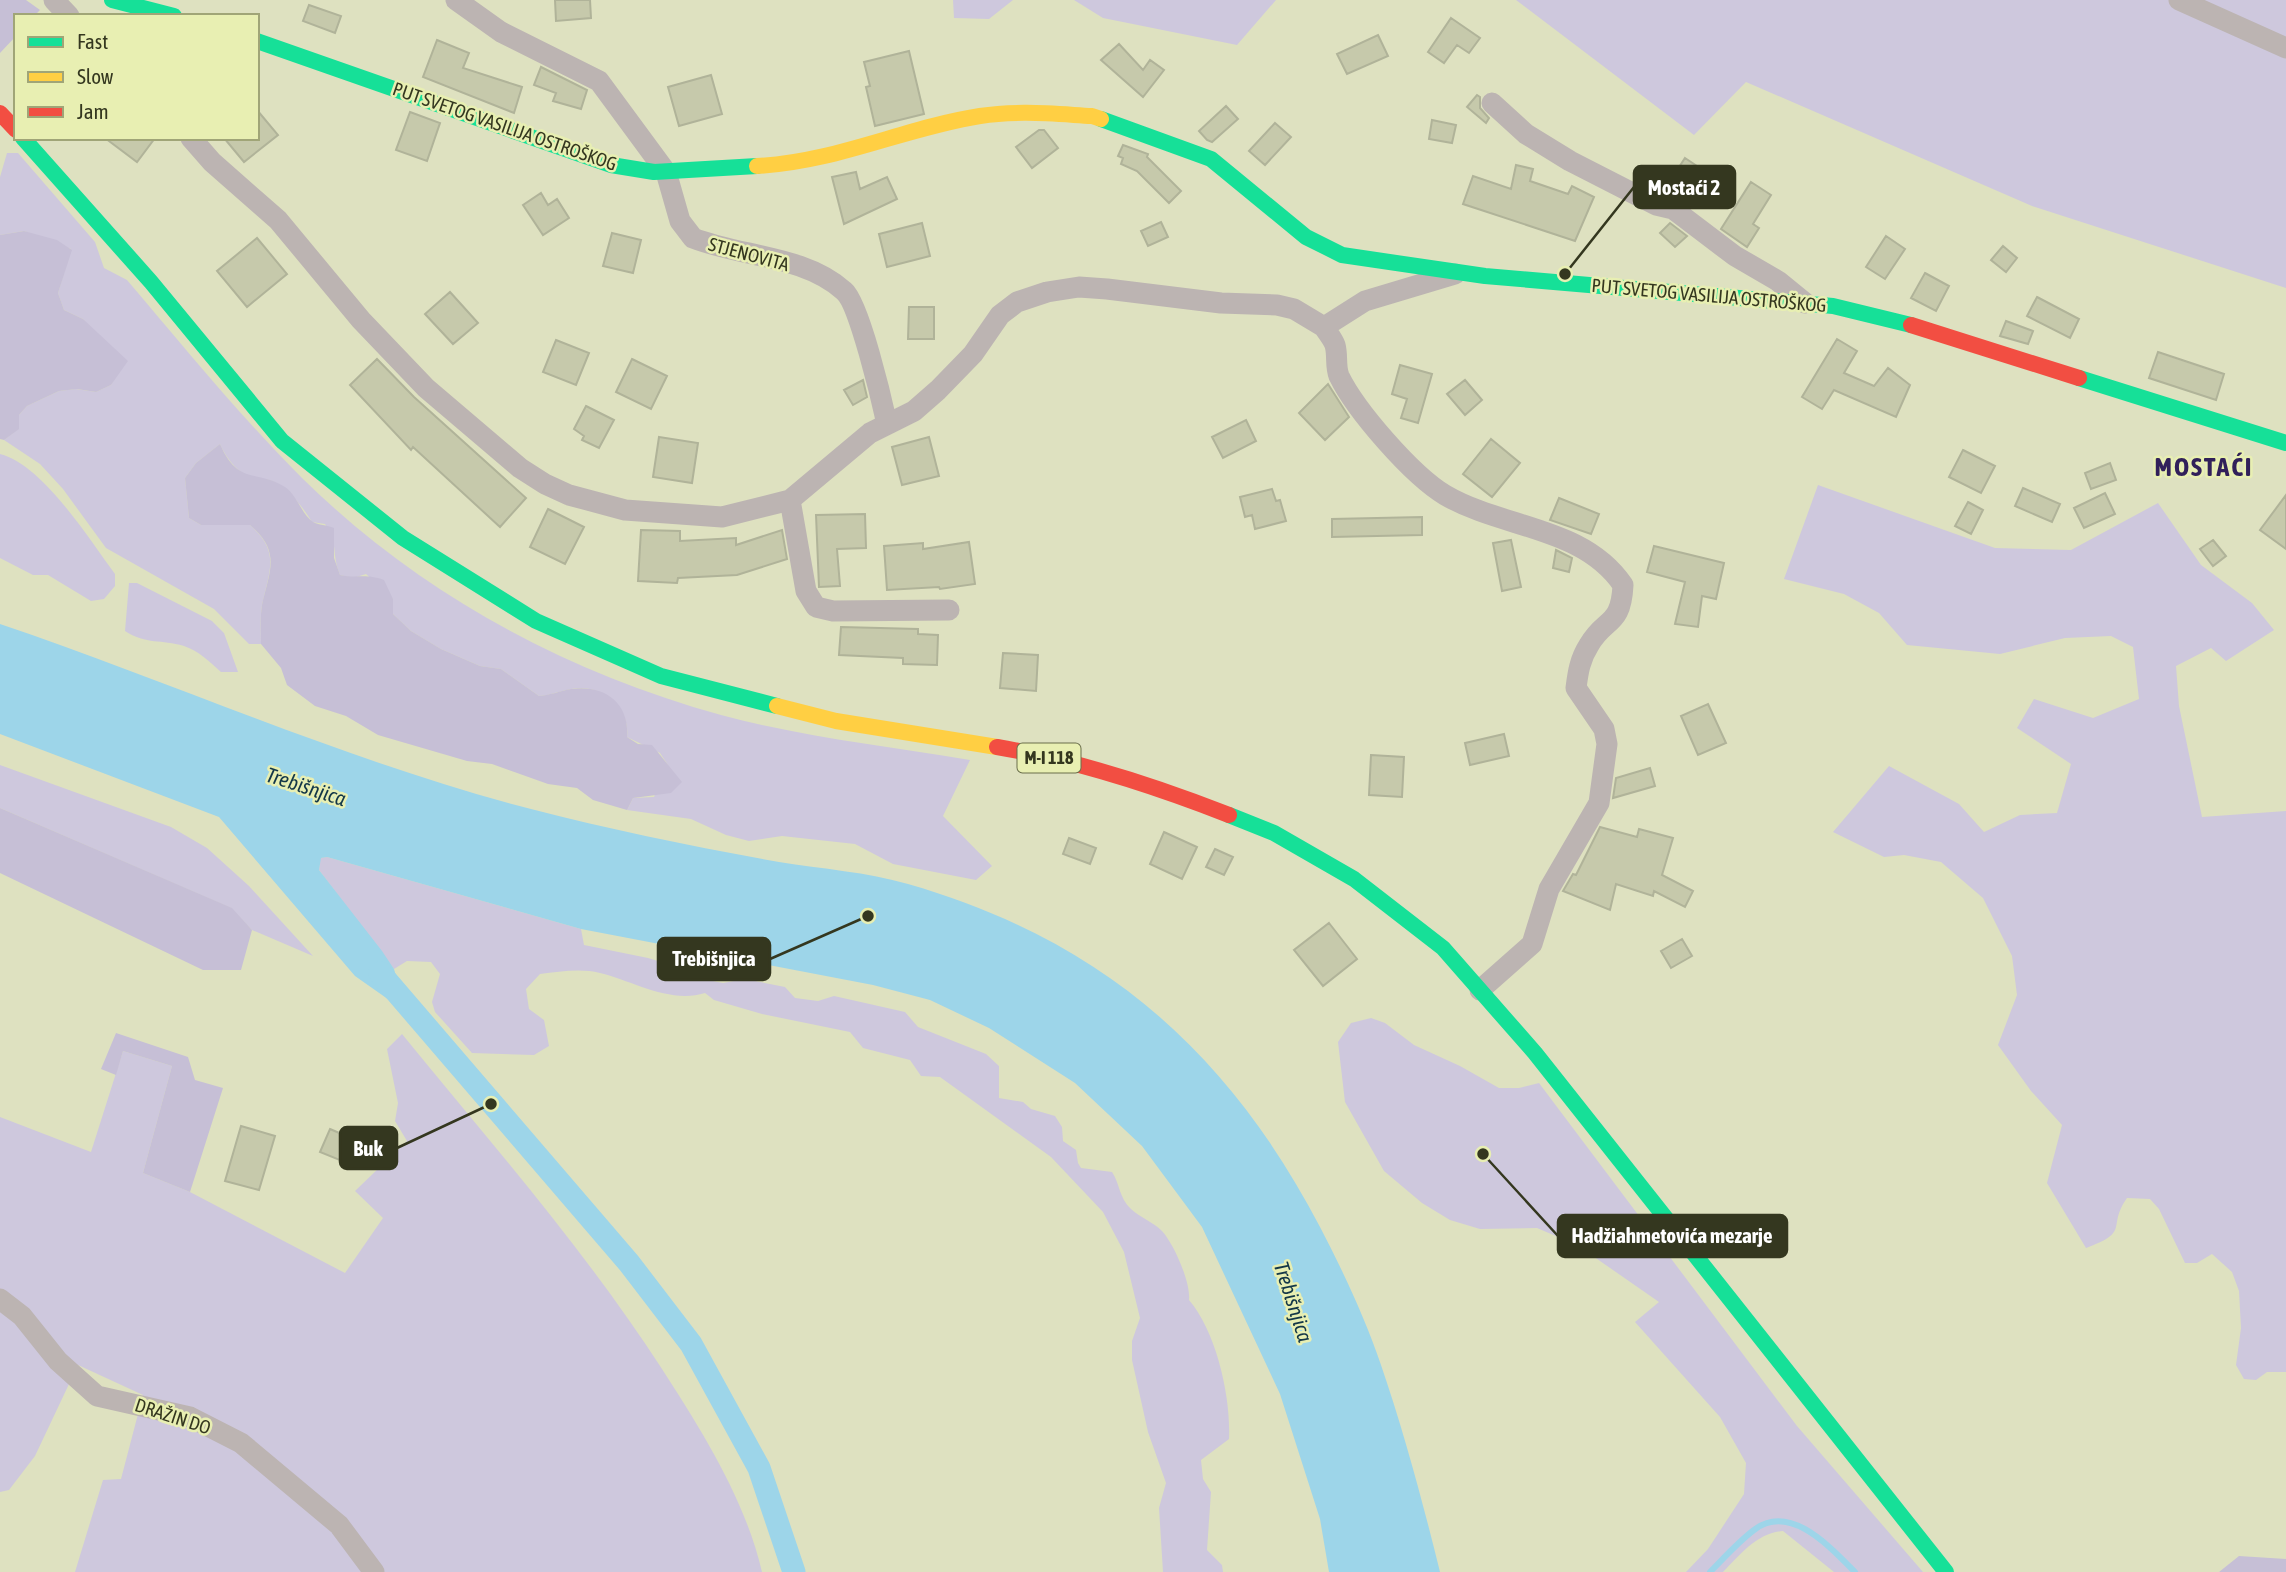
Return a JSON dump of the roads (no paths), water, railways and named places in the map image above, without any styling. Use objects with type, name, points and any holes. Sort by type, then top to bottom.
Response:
[{"type":"main road","points":[[112,0],[166,14]]},
{"type":"main road","name":"PUT SVETOG VASILIJA OSTROŠKOG","points":[[259,41],[611,165],[666,172],[777,165],[843,153],[979,116],[1021,112],[1093,116],[1211,159],[1306,237],[1342,255],[1460,272],[1805,303],[1895,320],[2286,443]]},
{"type":"main road","points":[[0,113],[14,128]]},
{"type":"main road","name":"M-I 118","points":[[25,140],[151,282],[282,441],[402,538],[536,621],[661,676],[836,721],[1032,753],[1190,800],[1274,833],[1354,879],[1443,948],[1535,1053],[1946,1572]]},
{"type":"street","points":[[54,0],[67,14]]},
{"type":"street","name":"STJENOVITA","points":[[456,0],[501,32],[599,81],[666,172],[680,221],[693,238],[817,274],[847,292],[880,390],[887,424]]},
{"type":"street","points":[[2179,0],[2286,48]]},
{"type":"street","points":[[1492,103],[1526,134],[1570,161],[1656,205],[1673,209],[1735,256],[1778,281],[1805,303]]},
{"type":"street","points":[[193,140],[212,162],[278,220],[394,358],[511,460],[545,484],[595,504],[692,517],[722,517],[748,513],[790,500],[870,433],[914,411],[958,371],[1000,315],[1017,302],[1047,292],[1079,287],[1208,302],[1277,305],[1294,309],[1324,327],[1335,344],[1338,373],[1354,402],[1375,424],[1394,451],[1443,494],[1471,508],[1571,542],[1597,556],[1623,585],[1620,611],[1590,643],[1578,667],[1576,688],[1604,729],[1607,744],[1599,803],[1549,889],[1532,944],[1480,990]]},
{"type":"street","points":[[1324,327],[1365,301],[1460,272]]},
{"type":"street","points":[[790,500],[806,591],[816,607],[833,611],[949,610]]},
{"type":"street","name":"DRAŽIN DO","points":[[0,1299],[22,1316],[58,1361],[97,1396],[190,1417],[242,1443],[339,1525],[374,1572]]},
{"type":"water","points":[[0,624],[330,746],[463,790],[654,838],[779,862],[877,876],[908,884],[978,908],[1041,936],[1099,971],[1152,1010],[1200,1056],[1244,1107],[1284,1164],[1320,1227],[1353,1295],[1381,1365],[1413,1468],[1440,1572],[1329,1572],[1320,1519],[1280,1394],[1202,1227],[1142,1146],[1075,1083],[989,1028],[930,1000],[873,985],[581,929],[327,857],[321,858],[319,870],[394,969],[401,994],[392,1002],[355,976],[219,817],[0,734]]},
{"type":"waterway","points":[[380,973],[629,1263],[691,1344],[759,1468],[794,1572]]},
{"type":"waterway","points":[[1710,1572],[1754,1530],[1768,1523],[1782,1521],[1795,1525],[1822,1541],[1855,1572]]},
{"type":"place","name":"Mostaći 2","points":[[1565,274]]},
{"type":"place","name":"Trebišnjica","points":[[868,916]]},
{"type":"place","name":"Buk","points":[[491,1104]]},
{"type":"place","name":"Hadžiahmetovića mezarje","points":[[1483,1154]]},
{"type":"district","name":"MOSTAĆI","points":[[2204,467]]}]
